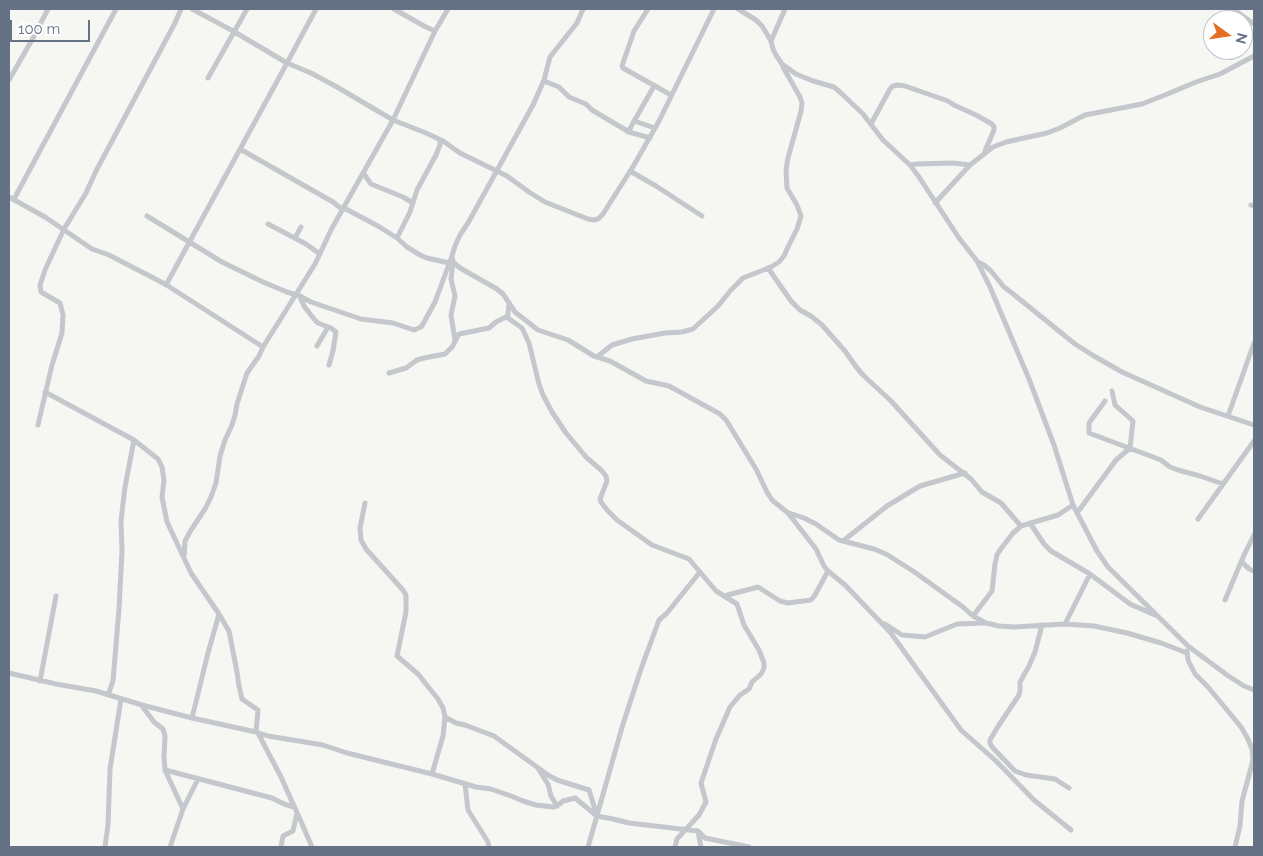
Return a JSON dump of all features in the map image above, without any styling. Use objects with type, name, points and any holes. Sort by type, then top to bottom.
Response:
[{"type":"street","points":[[9,80],[48,9]]},
{"type":"street","points":[[116,9],[11,198],[45,217],[92,249],[110,255],[166,285],[263,347]]},
{"type":"street","points":[[38,425],[52,365],[62,333],[63,315],[60,304],[41,292],[40,286],[45,270],[64,229],[86,193],[181,9]]},
{"type":"street","points":[[192,9],[287,63],[312,73],[393,120],[426,132],[460,153],[507,176],[545,202],[594,220],[603,214],[650,138],[714,9]]},
{"type":"street","points":[[208,78],[247,9]]},
{"type":"street","points":[[166,285],[316,9]]},
{"type":"street","points":[[394,9],[435,31]]},
{"type":"street","points":[[184,556],[185,541],[190,530],[205,510],[211,498],[216,483],[220,456],[236,415],[237,404],[247,373],[298,296],[332,228],[393,120],[435,31],[448,9]]},
{"type":"street","points":[[455,341],[451,315],[455,296],[451,279],[451,263],[455,246],[533,105],[544,81],[550,57],[577,23],[583,9]]},
{"type":"street","points":[[648,9],[634,31],[622,66],[671,96]]},
{"type":"street","points":[[597,357],[612,345],[632,339],[693,329],[744,278],[779,262],[784,256],[797,229],[800,216],[797,205],[787,188],[786,175],[788,158],[802,103],[762,26],[738,9]]},
{"type":"street","points":[[771,41],[785,9]]},
{"type":"street","points":[[1233,9],[1254,24]]},
{"type":"street","points":[[935,203],[970,165],[998,144],[1046,133],[1085,115],[1142,104],[1220,74],[1254,56]]},
{"type":"street","points":[[782,64],[796,74],[834,87],[863,114],[883,140],[910,166],[977,261],[1029,379],[1054,445],[1073,505],[1097,551],[1108,567],[1188,646],[1227,675],[1254,690]]},
{"type":"street","points":[[544,81],[559,87],[569,97],[586,104],[628,132],[650,138]]},
{"type":"street","points":[[628,132],[654,86]]},
{"type":"street","points":[[871,124],[890,89],[893,86],[905,86],[948,101],[992,124],[994,130],[984,153]]},
{"type":"street","points":[[634,121],[655,128]]},
{"type":"street","points":[[396,238],[413,203],[417,190],[436,155],[440,140]]},
{"type":"street","points":[[240,149],[344,209],[378,226],[420,255],[451,263],[497,288],[515,312],[538,330],[563,338],[589,354],[610,361],[646,381],[669,386],[720,414],[726,420],[756,469],[766,492],[772,500],[788,513],[816,549],[828,571],[890,632],[960,730],[996,761],[1034,800],[1071,830]]},
{"type":"street","points":[[910,166],[916,164],[953,163],[970,165]]},
{"type":"street","points":[[630,171],[702,216]]},
{"type":"street","points":[[364,174],[371,184],[403,196],[413,203]]},
{"type":"street","points":[[146,216],[222,262],[263,282],[310,302],[362,319],[393,323],[411,329],[418,329],[423,324],[435,302],[451,263]]},
{"type":"street","points":[[268,224],[320,254]]},
{"type":"street","points":[[295,238],[301,227]]},
{"type":"street","points":[[977,261],[991,271],[1004,287],[1089,353],[1122,372],[1160,390],[1200,407],[1254,425]]},
{"type":"street","points":[[768,268],[800,310],[822,325],[846,351],[863,375],[891,401],[940,455],[965,473],[982,492],[1001,503],[1021,526]]},
{"type":"street","points":[[298,296],[314,319],[335,330],[336,334],[328,366]]},
{"type":"street","points":[[509,304],[508,316],[511,321],[522,328],[530,343],[539,384],[552,412],[586,457],[606,476],[600,499],[601,502],[617,520],[652,545],[689,559],[716,591],[737,604],[744,625],[759,650],[764,665],[763,671],[752,682],[749,689],[740,695],[730,707],[716,739],[701,784],[706,802],[699,816],[677,840],[675,847]]},
{"type":"street","points":[[389,373],[406,368],[417,360],[445,354],[461,333],[489,328],[508,316]]},
{"type":"street","points":[[317,346],[328,327]]},
{"type":"street","points":[[1228,416],[1254,343]]},
{"type":"street","points":[[1077,513],[1116,460],[1130,448],[1133,421],[1115,405],[1112,390]]},
{"type":"street","points":[[45,392],[134,440],[158,459],[162,467],[164,480],[162,497],[166,522],[191,573],[229,631],[242,698],[258,710],[257,732],[275,765],[312,847]]},
{"type":"street","points":[[1105,401],[1089,423],[1089,433],[1161,460],[1170,467],[1223,484]]},
{"type":"street","points":[[108,695],[113,681],[119,609],[122,551],[121,521],[134,440]]},
{"type":"street","points":[[1198,519],[1254,441]]},
{"type":"street","points":[[843,541],[887,506],[920,486],[965,473]]},
{"type":"street","points":[[365,503],[360,528],[361,540],[366,549],[406,595],[406,612],[397,656],[418,674],[443,708],[445,717],[443,736],[432,774]]},
{"type":"street","points":[[973,616],[992,591],[995,564],[1000,550],[1013,533],[1021,526],[1058,515],[1073,505]]},
{"type":"street","points":[[788,513],[816,524],[843,541],[886,554],[913,571],[973,616],[986,623]]},
{"type":"street","points":[[1030,523],[1048,548],[1090,574],[1130,604],[1158,617]]},
{"type":"street","points":[[1225,600],[1254,535]]},
{"type":"street","points":[[1243,563],[1248,570],[1254,572]]},
{"type":"street","points":[[723,596],[758,587],[788,603],[811,600],[828,571]]},
{"type":"street","points":[[588,847],[625,717],[659,620],[667,613],[700,572]]},
{"type":"street","points":[[1065,624],[1090,574]]},
{"type":"street","points":[[40,680],[56,596]]},
{"type":"street","points":[[192,718],[219,614]]},
{"type":"street","points":[[878,620],[902,635],[925,636],[957,624],[986,623],[1014,627],[1065,624],[1094,626],[1127,632],[1187,653]]},
{"type":"street","points":[[1042,625],[1035,652],[1020,682],[1019,695],[997,728],[990,743],[1014,772],[1055,779],[1069,788]]},
{"type":"street","points":[[1188,646],[1187,653],[1191,667],[1241,727],[1252,749],[1252,764],[1242,801],[1240,826],[1235,847]]},
{"type":"street","points":[[9,673],[96,691],[142,706],[268,736],[323,745],[347,753],[501,792],[530,803],[553,807],[563,801],[575,798],[597,816],[629,823],[698,831],[705,838],[749,847]]},
{"type":"street","points":[[105,847],[108,825],[110,769],[120,699]]},
{"type":"street","points":[[142,706],[154,722],[163,729],[165,736],[165,770],[183,810]]},
{"type":"street","points":[[445,717],[456,723],[494,736],[557,780],[589,790],[597,816]]},
{"type":"street","points":[[537,767],[548,784],[551,796],[557,806]]},
{"type":"street","points":[[165,770],[274,798],[294,807]]},
{"type":"street","points":[[170,847],[183,810],[198,779]]},
{"type":"street","points":[[465,784],[468,810],[488,842],[489,847]]},
{"type":"street","points":[[281,847],[283,836],[293,831],[297,813]]},
{"type":"street","points":[[698,831],[701,847]]}]
